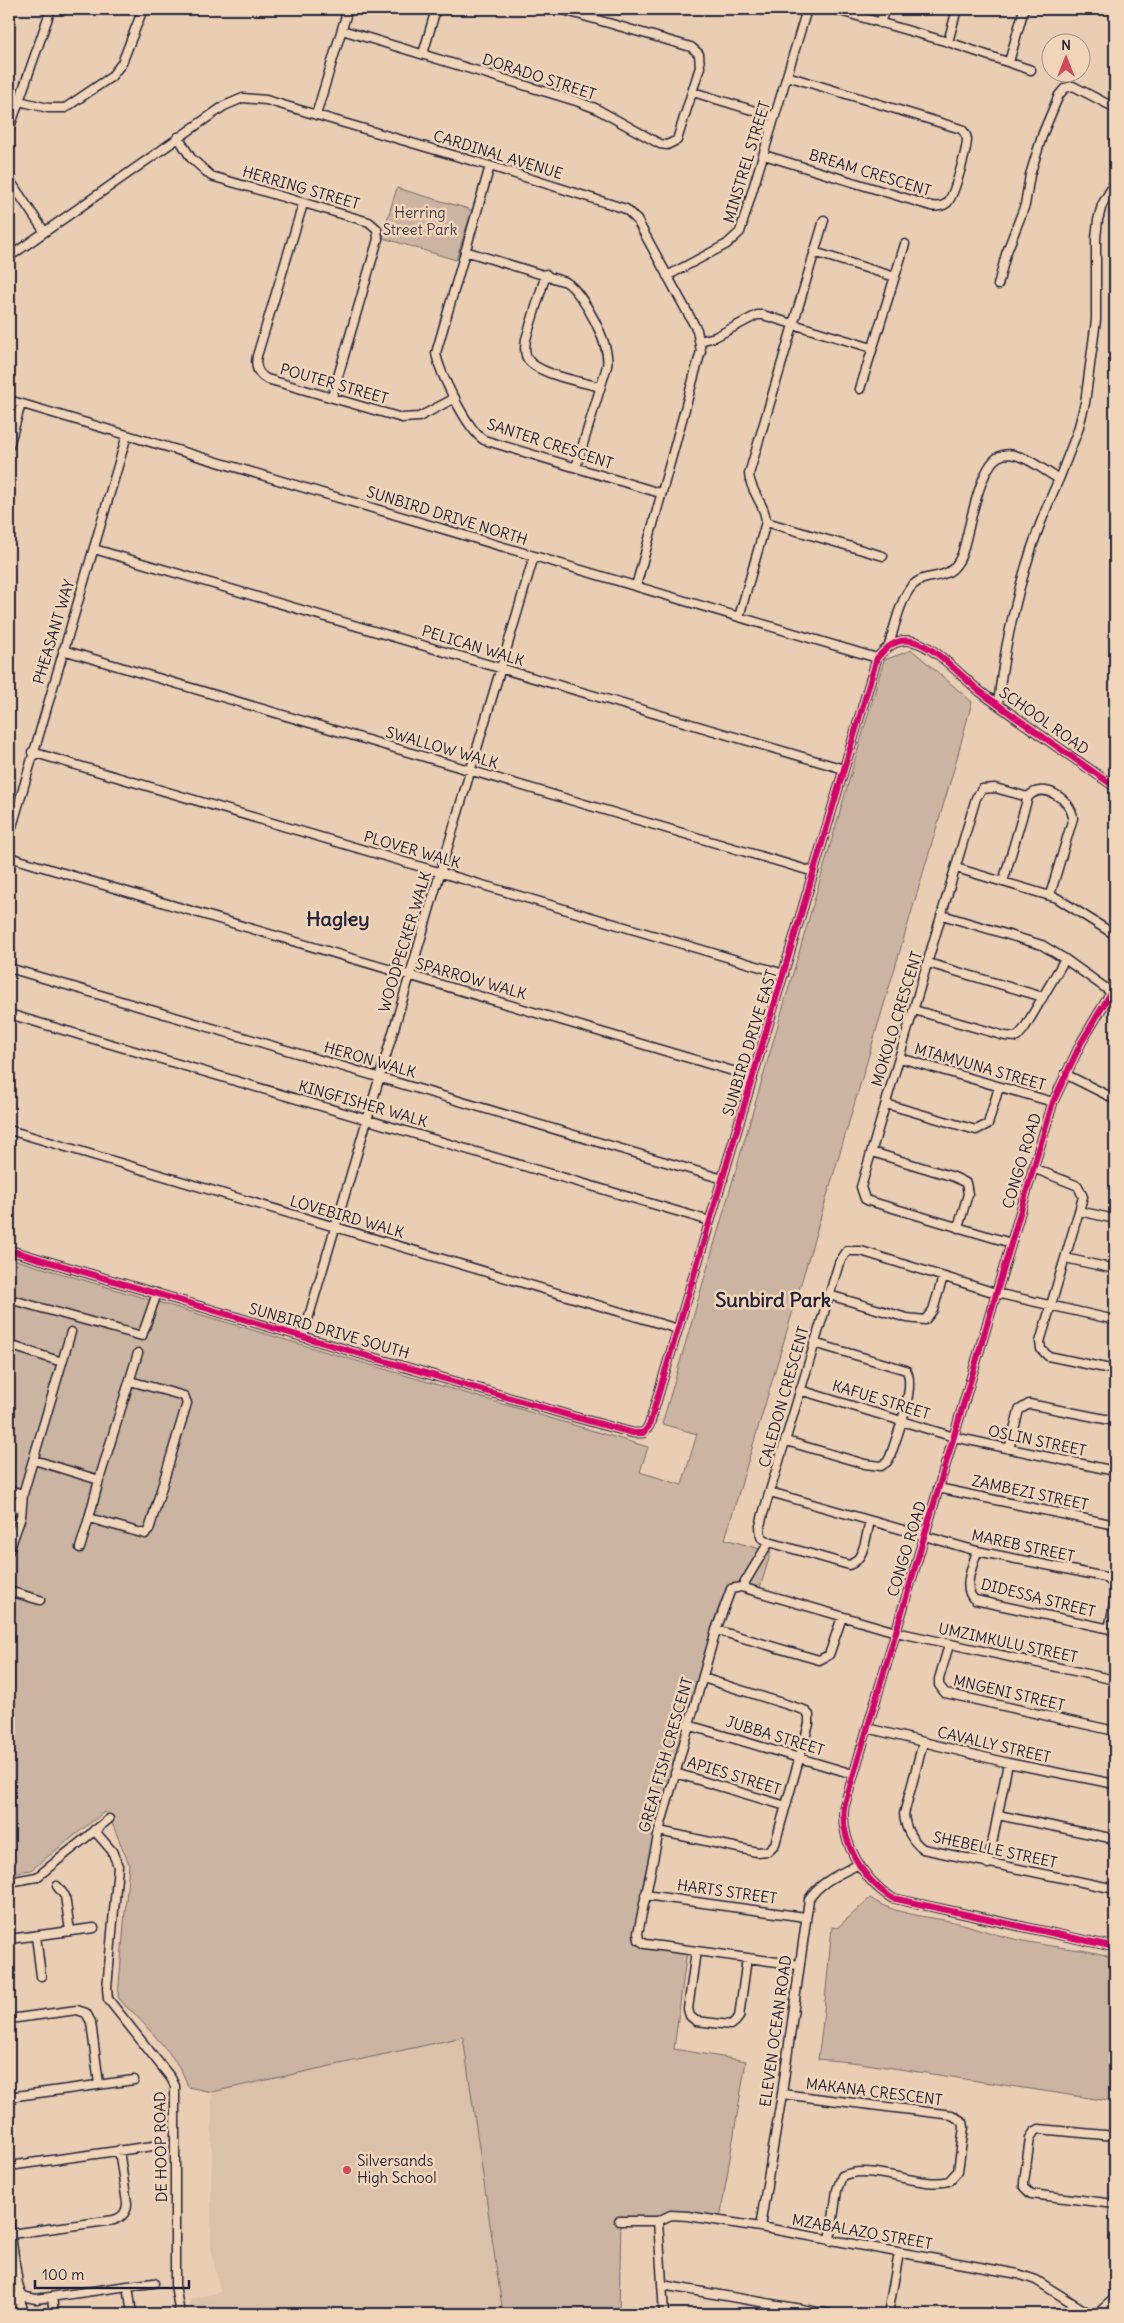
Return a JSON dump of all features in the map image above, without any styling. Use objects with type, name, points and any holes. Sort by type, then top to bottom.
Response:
[{"type":"street","points":[[9,130],[52,9]]},
{"type":"street","points":[[19,101],[48,108],[65,108],[111,77],[122,63],[143,9]]},
{"type":"street","points":[[316,115],[348,9]]},
{"type":"street","points":[[423,54],[436,9]]},
{"type":"street","points":[[560,9],[691,47],[699,54],[701,61],[693,92],[775,117]]},
{"type":"street","name":"MINSTREL STREET","points":[[668,276],[727,244],[740,232],[807,9]]},
{"type":"street","points":[[833,9],[948,42],[1031,70]]},
{"type":"street","points":[[880,23],[885,9]]},
{"type":"street","points":[[948,42],[957,9]]},
{"type":"street","points":[[1009,62],[1024,9]]},
{"type":"street","name":"DORADO STREET","points":[[342,30],[582,104],[660,144],[667,145],[677,140],[693,92]]},
{"type":"street","name":"BREAM CRESCENT","points":[[764,155],[931,206],[938,207],[948,203],[954,189],[966,143],[966,134],[961,129],[787,76]]},
{"type":"street","points":[[998,285],[1006,254],[1025,205],[1030,174],[1043,134],[1059,95],[1065,88],[1073,86],[1115,108]]},
{"type":"street","name":"CARDINAL AVENUE","points":[[9,257],[178,137],[224,106],[242,98],[266,100],[490,166],[626,209],[637,220],[697,330],[700,341],[700,359],[660,493],[636,586]]},
{"type":"street","name":"HERRING STREET","points":[[178,137],[191,158],[211,176],[374,225],[378,233],[378,239],[332,397]]},
{"type":"street","name":"SANTER CRESCENT","points":[[490,166],[436,353],[442,372],[455,398],[474,432],[484,440],[660,493]]},
{"type":"street","points":[[9,179],[44,231]]},
{"type":"street","points":[[998,704],[1005,659],[1030,553],[1078,430],[1084,403],[1096,320],[1096,238],[1098,220],[1102,205],[1115,182]]},
{"type":"street","name":"POUTER STREET","points":[[303,204],[255,362],[259,373],[267,379],[394,416],[411,418],[425,414],[455,398]]},
{"type":"street","points":[[739,617],[766,522],[766,515],[750,482],[750,474],[824,220]]},
{"type":"street","points":[[860,389],[905,244]]},
{"type":"street","points":[[465,251],[546,274],[566,282],[575,289],[603,340],[608,359],[576,467]]},
{"type":"street","points":[[814,252],[894,277]]},
{"type":"street","points":[[546,274],[524,347],[527,359],[545,371],[600,388]]},
{"type":"street","points":[[700,341],[715,337],[757,315],[794,324],[872,348]]},
{"type":"street","name":"SUNBIRD DRIVE NORTH","points":[[9,400],[877,658]]},
{"type":"street","points":[[9,446],[21,404]]},
{"type":"street","name":"PHEASANT WAY","points":[[9,837],[10,826],[127,435]]},
{"type":"street","points":[[877,658],[889,645],[906,594],[912,586],[950,572],[959,560],[982,484],[996,459],[1010,454],[1018,456],[1058,479]]},
{"type":"street","points":[[766,522],[883,556]]},
{"type":"street","name":"PELICAN WALK","points":[[94,549],[844,769]]},
{"type":"street","name":"WOODPECKER WALK","points":[[303,1336],[534,556]]},
{"type":"street","name":"SCHOOL ROAD","points":[[889,645],[903,640],[910,640],[926,646],[982,693],[1115,787]]},
{"type":"street","name":"SWALLOW WALK","points":[[63,650],[814,872]]},
{"type":"street","name":"SUNBIRD DRIVE EAST","points":[[643,1433],[650,1426],[877,658]]},
{"type":"street","name":"PLOVER WALK","points":[[32,752],[784,974]]},
{"type":"street","name":"MOKOLO CRESCENT","points":[[1011,1243],[865,1199],[861,1187],[978,792],[989,787],[1028,797]]},
{"type":"street","points":[[1003,882],[1028,797],[1037,791],[1048,791],[1062,799],[1072,811],[1073,818],[1050,895]]},
{"type":"street","name":"SPARROW WALK","points":[[9,857],[753,1077]]},
{"type":"street","points":[[956,868],[1050,895],[1066,902],[1115,935]]},
{"type":"street","points":[[942,915],[1042,945],[1113,989]]},
{"type":"street","points":[[914,1010],[1005,1036],[1017,1037],[1024,1029],[1065,959]]},
{"type":"street","points":[[928,962],[1043,997]]},
{"type":"street","name":"HERON WALK","points":[[9,968],[723,1179]]},
{"type":"street","name":"CONGO ROAD","points":[[1113,989],[1065,1074],[1053,1102],[867,1728],[842,1820],[849,1844],[859,1864],[880,1890],[892,1898],[1115,1947]]},
{"type":"street","name":"KINGFISHER WALK","points":[[9,1014],[710,1221]]},
{"type":"street","name":"MTAMVUNA STREET","points":[[900,1058],[1053,1102]]},
{"type":"street","points":[[1065,1074],[1115,1099]]},
{"type":"street","points":[[886,1104],[976,1130],[988,1124],[999,1087]]},
{"type":"street","name":"LOVEBIRD WALK","points":[[9,1130],[678,1329]]},
{"type":"street","points":[[872,1152],[954,1177],[966,1183],[968,1194],[958,1228]]},
{"type":"street","points":[[1033,1168],[1078,1186],[1083,1197],[1040,1342],[1044,1353],[1058,1359],[1115,1370]]},
{"type":"street","points":[[1079,1211],[1115,1219]]},
{"type":"street","name":"SUNBIRD DRIVE SOUTH","points":[[9,1250],[633,1433],[643,1433]]},
{"type":"street","name":"CALEDON CRESCENT","points":[[924,1537],[770,1492],[842,1255],[850,1250],[861,1251],[996,1293],[1115,1320]]},
{"type":"street","points":[[1065,1258],[1115,1269]]},
{"type":"street","points":[[829,1295],[907,1318],[925,1320],[933,1310],[944,1277]]},
{"type":"street","points":[[9,1299],[142,1336],[157,1293]]},
{"type":"street","points":[[9,1551],[21,1517],[23,1494],[71,1332]]},
{"type":"street","points":[[786,1441],[865,1464],[881,1466],[890,1457],[901,1420],[910,1386],[906,1370],[814,1343]]},
{"type":"street","points":[[9,1345],[62,1362]]},
{"type":"street","points":[[80,1548],[138,1354]]},
{"type":"street","points":[[89,1518],[145,1534],[149,1530],[188,1404],[186,1399],[175,1393],[130,1381]]},
{"type":"street","name":"KAFUE STREET","points":[[800,1390],[954,1436]]},
{"type":"street","points":[[1009,1449],[1020,1410],[1029,1404],[1115,1421]]},
{"type":"street","name":"OSLIN STREET","points":[[954,1436],[1115,1471]]},
{"type":"street","points":[[34,1460],[100,1480]]},
{"type":"street","name":"ZAMBEZI STREET","points":[[938,1488],[1115,1524]]},
{"type":"street","points":[[9,1490],[23,1494]]},
{"type":"street","points":[[770,1492],[760,1532],[762,1537],[769,1542],[849,1565],[854,1563],[860,1556],[870,1521]]},
{"type":"street","points":[[9,1516],[23,1494]]},
{"type":"street","name":"MAREB STREET","points":[[924,1537],[977,1551],[1105,1577],[1115,1585]]},
{"type":"street","points":[[769,1542],[742,1587],[896,1632]]},
{"type":"street","name":"DIDESSA STREET","points":[[977,1551],[968,1585],[969,1594],[975,1600],[1112,1630]]},
{"type":"street","name":"GREAT FISH CRESCENT","points":[[742,1587],[731,1589],[728,1594],[688,1725],[659,1832],[645,1895],[638,1933],[639,1940],[645,1944],[799,1965]]},
{"type":"street","points":[[9,1591],[40,1600]]},
{"type":"street","points":[[1112,1630],[1115,1599]]},
{"type":"street","points":[[716,1630],[819,1660],[829,1655],[842,1617]]},
{"type":"street","name":"UMZIMKULU STREET","points":[[896,1632],[1115,1680]]},
{"type":"street","name":"MNGENI STREET","points":[[949,1645],[940,1679],[941,1690],[945,1694],[1115,1731]]},
{"type":"street","points":[[659,1832],[757,1852],[768,1851],[775,1844],[801,1758],[810,1720],[804,1710],[702,1678]]},
{"type":"street","name":"JUBBA STREET","points":[[688,1725],[854,1774]]},
{"type":"street","name":"CAVALLY STREET","points":[[867,1728],[1008,1764],[1115,1784]]},
{"type":"street","name":"SHEBELLE STREET","points":[[923,1743],[904,1814],[907,1829],[917,1844],[923,1849],[1115,1890]]},
{"type":"street","points":[[988,1864],[1008,1764]]},
{"type":"street","name":"APIES STREET","points":[[675,1773],[786,1806]]},
{"type":"street","points":[[998,1815],[1115,1839]]},
{"type":"street","points":[[9,1882],[37,1877],[109,1819]]},
{"type":"street","name":"DE HOOP ROAD","points":[[94,1830],[112,1851],[118,1866],[107,1988],[108,1999],[171,2078],[175,2090],[175,2285],[180,2314]]},
{"type":"street","name":"ELEVEN OCEAN ROAD","points":[[760,2227],[782,2094],[809,1899],[816,1889],[859,1864]]},
{"type":"street","points":[[57,1886],[65,1896],[70,1931]]},
{"type":"street","name":"HARTS STREET","points":[[645,1895],[805,1917]]},
{"type":"street","points":[[9,1929],[9,1939],[94,1928]]},
{"type":"street","points":[[36,1936],[41,1976]]},
{"type":"street","points":[[696,1951],[688,2009],[690,2016],[696,2021],[730,2024],[736,2022],[739,2017],[747,1958]]},
{"type":"street","points":[[9,2019],[77,2010],[86,2013],[91,2022],[99,2084]]},
{"type":"street","points":[[9,2097],[134,2080]]},
{"type":"street","name":"MAKANA CRESCENT","points":[[782,2094],[952,2115],[963,2122],[964,2127],[958,2171],[949,2181],[934,2182],[865,2173],[853,2173],[842,2176],[837,2190],[830,2241]]},
{"type":"street","points":[[1115,2136],[1039,2129],[1030,2138],[1024,2182],[1024,2187],[1031,2194],[1115,2204]]},
{"type":"street","points":[[9,2166],[152,2146]]},
{"type":"street","points":[[11,2234],[114,2220],[122,2216],[126,2210],[127,2203],[119,2150]]},
{"type":"street","name":"MZABALAZO STREET","points":[[619,2221],[658,2221],[676,2215],[760,2227],[1026,2276],[1042,2283],[1090,2314]]},
{"type":"street","points":[[9,2221],[23,2313]]},
{"type":"street","points":[[658,2221],[664,2314]]},
{"type":"street","points":[[888,2314],[899,2253]]},
{"type":"street","points":[[9,2272],[13,2255]]},
{"type":"street","points":[[9,2277],[18,2284]]},
{"type":"street","points":[[19,2294],[33,2299],[154,2283]]},
{"type":"street","points":[[662,2285],[830,2314]]},
{"type":"street","points":[[128,2286],[132,2314]]},
{"type":"street","points":[[19,2294],[9,2304],[23,2313]]},
{"type":"street","points":[[52,2296],[54,2314]]},
{"type":"street","points":[[1097,2314],[1115,2298]]},
{"type":"street","points":[[23,2313],[26,2305],[33,2299]]},
{"type":"shaded area","name":"Silversands High School","points":[[463,2037],[503,2314],[193,2314],[189,2300],[220,2292],[211,2248],[212,2092]]},
{"type":"green space","name":"Herring Street Park","points":[[397,188],[472,210],[456,260],[383,238]]},
{"type":"green space","points":[[912,650],[972,702],[954,769],[725,1539],[771,1552],[759,1591],[731,1588],[658,1831],[638,1940],[687,1951],[674,2049],[746,2061],[720,2219],[676,2213],[657,2219],[621,2220],[619,2314],[503,2314],[463,2037],[212,2092],[188,2087],[172,2057],[157,2038],[118,1997],[129,1864],[112,1823],[104,1812],[31,1870],[9,1873],[9,1258],[648,1447],[640,1472],[682,1485],[697,1434],[662,1424],[884,660]]},
{"type":"green space","points":[[870,1898],[881,1905],[907,1913],[960,1923],[1026,1942],[1096,1953],[1115,1960],[1115,2102],[860,2063],[818,2059],[832,1927],[837,1928]]},
{"type":"cycle path","points":[[9,1250],[571,1416],[633,1433],[643,1433],[649,1426],[877,658],[888,647],[897,642],[906,640],[921,644],[939,656],[982,693],[1115,787]]},
{"type":"cycle path","points":[[1115,986],[1081,1043],[1053,1102],[844,1807],[846,1833],[856,1859],[872,1881],[892,1898],[1115,1947]]},
{"type":"place","name":"Silversands High School","points":[[347,2170]]},
{"type":"district","name":"Hagley","points":[[338,919]]},
{"type":"district","name":"Sunbird Park","points":[[773,1300]]}]
